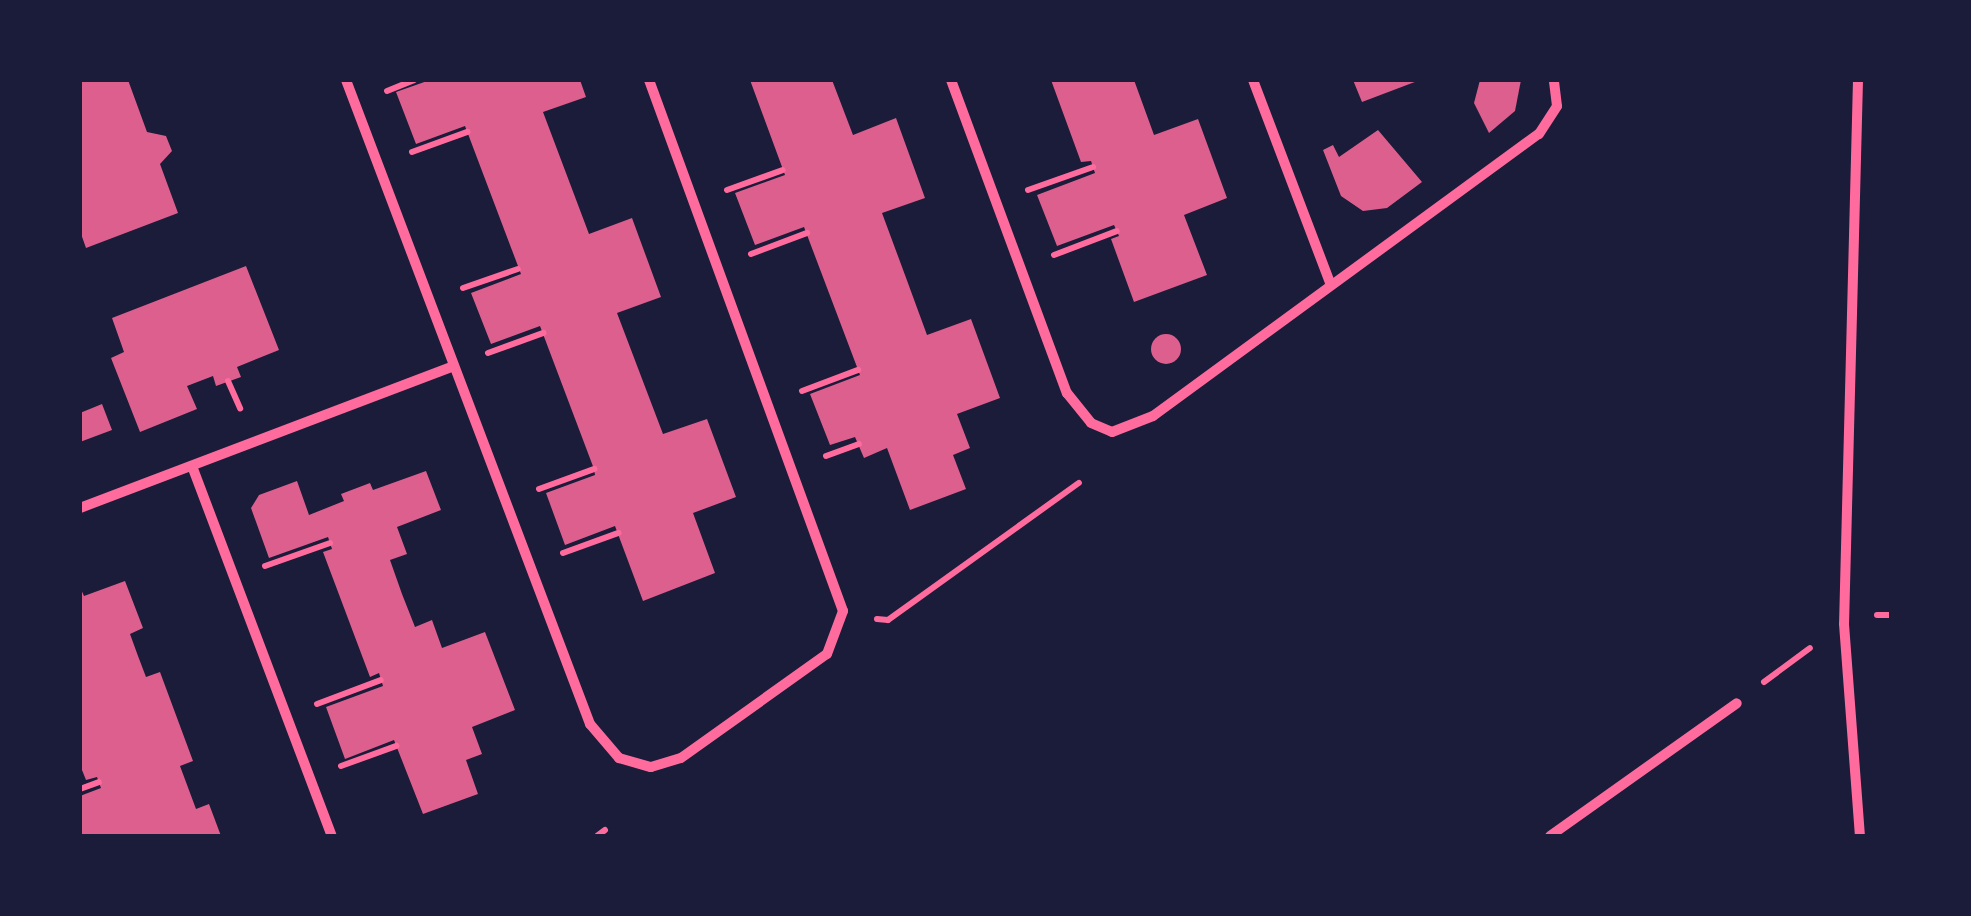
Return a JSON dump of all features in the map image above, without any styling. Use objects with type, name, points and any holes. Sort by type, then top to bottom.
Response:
[{"type":"street","points":[[346,80],[595,735],[634,764],[661,766],[681,758],[827,654],[844,612],[650,80]]},
{"type":"street","points":[[951,80],[1067,393],[1098,428],[1122,430],[1153,416],[1539,134],[1557,106],[1554,80]]},
{"type":"street","points":[[1254,80],[1331,286]]},
{"type":"street","points":[[1858,80],[1844,624],[1860,836]]},
{"type":"street","points":[[80,508],[454,366]]},
{"type":"street","points":[[192,466],[332,836]]},
{"type":"street","points":[[1550,836],[1737,702]]},
{"type":"path","points":[[386,91],[414,80]]},
{"type":"path","points":[[409,153],[467,132]]},
{"type":"path","points":[[1027,190],[1093,167]]},
{"type":"path","points":[[726,190],[782,170]]},
{"type":"path","points":[[1052,256],[1117,231]]},
{"type":"path","points":[[750,254],[807,234]]},
{"type":"path","points":[[460,289],[518,269]]},
{"type":"path","points":[[484,354],[543,333]]},
{"type":"path","points":[[802,390],[858,370]]},
{"type":"path","points":[[228,381],[240,408]]},
{"type":"path","points":[[826,456],[859,444]]},
{"type":"path","points":[[535,490],[594,469]]},
{"type":"path","points":[[876,619],[888,620],[1079,483]]},
{"type":"path","points":[[560,554],[618,533]]},
{"type":"path","points":[[266,566],[330,543]]},
{"type":"path","points":[[1737,702],[1844,624]]},
{"type":"path","points":[[316,704],[382,680]]},
{"type":"path","points":[[340,766],[396,746]]},
{"type":"path","points":[[80,789],[99,782]]},
{"type":"path","points":[[596,836],[604,830]]},
{"type":"building","points":[[80,80],[128,80],[147,132],[166,136],[172,151],[160,164],[178,213],[86,248],[80,231]]},
{"type":"building","points":[[430,80],[580,80],[586,97],[543,112],[589,234],[632,218],[661,297],[617,313],[663,434],[707,419],[736,497],[693,513],[715,573],[643,601],[615,526],[565,545],[546,493],[595,475],[594,469],[540,326],[491,344],[471,293],[521,274],[465,126],[416,144],[396,92]]},
{"type":"building","points":[[750,80],[832,80],[853,135],[896,118],[925,198],[882,213],[927,335],[971,319],[1000,398],[957,414],[970,448],[953,455],[966,489],[910,510],[887,448],[864,458],[855,437],[830,445],[810,394],[860,375],[804,227],[755,245],[735,193],[785,175]]},
{"type":"building","points":[[1051,80],[1134,80],[1154,135],[1198,119],[1227,198],[1184,215],[1207,275],[1134,302],[1111,239],[1119,236],[1114,225],[1057,246],[1037,195],[1095,173],[1091,161],[1081,162]]},
{"type":"building","points":[[1353,80],[1420,80],[1362,102]]},
{"type":"building","points":[[1480,80],[1521,80],[1515,111],[1489,133],[1474,103]]},
{"type":"building","points":[[1378,130],[1422,182],[1387,208],[1363,211],[1341,196],[1323,150],[1333,145],[1339,157]]},
{"type":"building","points":[[246,266],[279,350],[237,367],[241,377],[216,386],[213,376],[187,386],[197,409],[140,432],[111,358],[124,352],[112,318]]},
{"type":"building","points":[[1166,334],[1177,338],[1181,349],[1177,360],[1166,364],[1155,360],[1151,349],[1155,338]]},
{"type":"building","points":[[102,404],[112,430],[80,442],[80,413]]},
{"type":"building","points":[[426,471],[441,510],[397,527],[407,554],[390,560],[402,594],[415,627],[432,620],[442,648],[485,632],[515,710],[472,727],[482,754],[466,760],[478,794],[423,814],[394,740],[345,759],[326,707],[383,686],[379,673],[370,677],[323,552],[332,549],[328,537],[269,558],[251,508],[259,495],[297,481],[309,515],[344,501],[341,494],[370,483],[373,490]]},
{"type":"building","points":[[125,581],[143,628],[130,634],[138,656],[146,677],[160,672],[193,761],[180,766],[196,809],[209,804],[221,836],[80,836],[80,796],[101,788],[97,777],[86,780],[80,765],[80,587],[84,596]]}]
